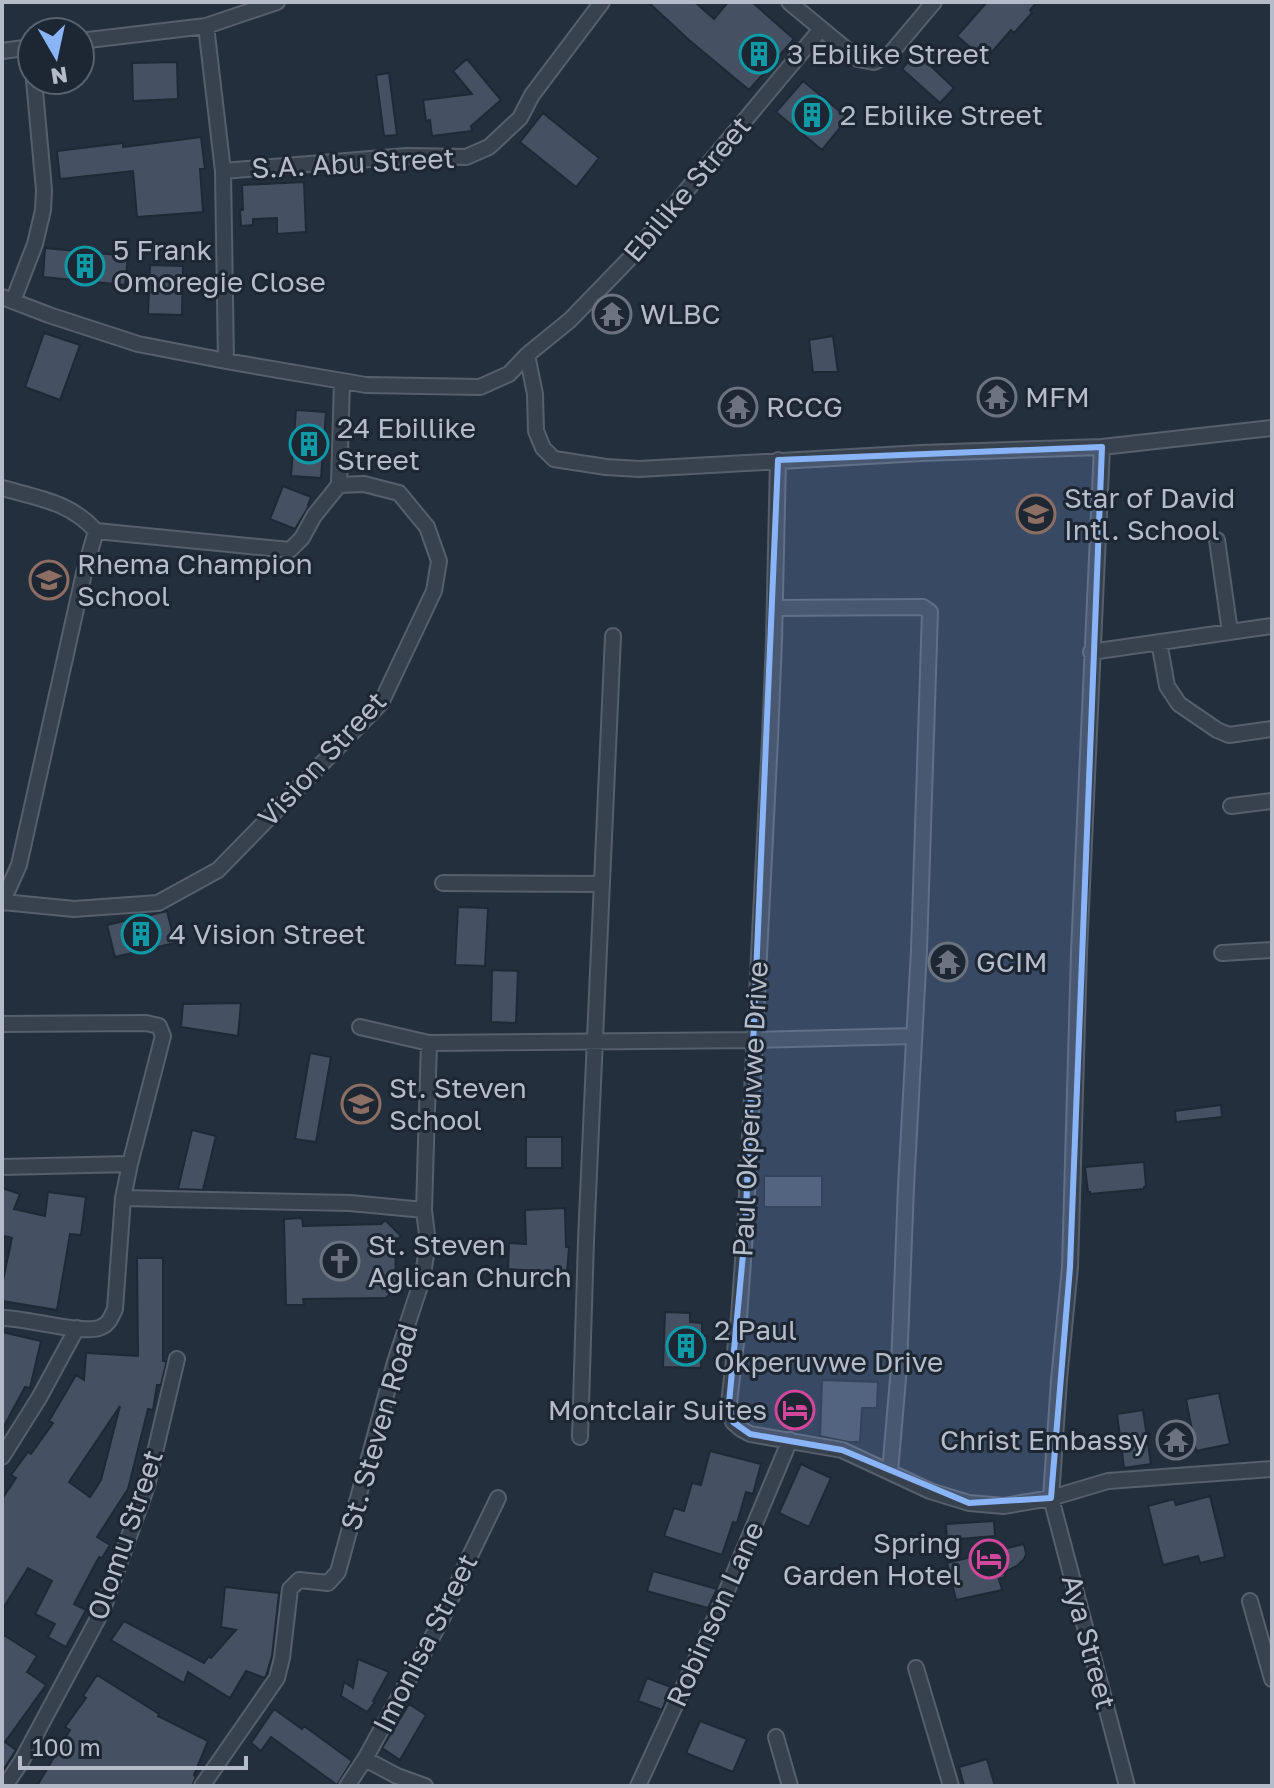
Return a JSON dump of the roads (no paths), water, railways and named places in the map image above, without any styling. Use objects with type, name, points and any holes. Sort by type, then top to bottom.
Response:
[{"type":"street","points":[[96,39],[206,26],[277,2]]},
{"type":"street","name":"S.A. Abu Street","points":[[223,171],[407,156],[466,157],[489,147],[520,118],[532,95],[602,2]]},
{"type":"street","points":[[789,2],[858,59],[874,62],[891,53],[934,2]]},
{"type":"street","points":[[206,26],[223,171],[226,361]]},
{"type":"street","name":"Ebilike Street","points":[[8,299],[138,344],[226,361],[366,385],[480,387],[509,374],[570,320],[631,257],[821,29]]},
{"type":"street","points":[[8,299],[35,244],[43,210],[35,96]]},
{"type":"street","points":[[527,355],[535,394],[536,431],[543,448],[554,459],[606,467],[639,469],[922,453],[1102,447],[1272,428]]},
{"type":"street","points":[[2,488],[58,503],[85,519],[96,531],[290,550],[339,485],[342,381]]},
{"type":"street","name":"Aya Street","points":[[1102,447],[1079,952],[1070,1267],[1051,1498],[1127,1786]]},
{"type":"street","name":"Paul Okperuvwe Drive","points":[[778,460],[770,738],[740,1303],[729,1403],[733,1422],[750,1434],[842,1450],[930,1491],[969,1503],[1004,1506],[1051,1498],[1108,1481],[1272,1469]]},
{"type":"street","name":"Vision Street","points":[[2,902],[74,909],[158,903],[218,870],[381,703],[434,591],[439,561],[427,527],[399,493],[364,484],[339,485]]},
{"type":"street","points":[[2,902],[19,865],[96,531]]},
{"type":"street","points":[[1217,540],[1230,632]]},
{"type":"street","points":[[775,608],[923,607],[930,612],[899,1367],[890,1472]]},
{"type":"street","points":[[1091,652],[1272,626]]},
{"type":"street","points":[[580,1437],[586,1225],[613,636]]},
{"type":"street","points":[[1159,642],[1167,686],[1179,704],[1229,735],[1272,729]]},
{"type":"street","points":[[1231,806],[1272,801]]},
{"type":"street","points":[[443,883],[602,884]]},
{"type":"street","points":[[1222,953],[1272,950]]},
{"type":"street","points":[[2,1024],[146,1023],[159,1026],[163,1036],[123,1198],[115,1309],[109,1322],[97,1329],[2,1318]]},
{"type":"street","points":[[360,1027],[429,1043],[914,1036]]},
{"type":"street","points":[[123,1198],[350,1203],[424,1210],[429,1043]]},
{"type":"street","points":[[2,1167],[130,1164]]},
{"type":"street","name":"St. Steven Road","points":[[202,1786],[277,1678],[290,1589],[299,1580],[328,1583],[338,1572],[395,1362],[422,1280],[428,1243],[424,1210]]},
{"type":"street","points":[[2,1457],[77,1328]]},
{"type":"street","name":"Olomu Street","points":[[5,1786],[103,1609],[147,1486],[177,1359]]},
{"type":"street","name":"Robinson Lane","points":[[638,1786],[717,1614],[790,1440]]},
{"type":"street","name":"Imonisa Street","points":[[347,1786],[442,1619],[498,1498]]},
{"type":"street","points":[[1250,1601],[1272,1679]]},
{"type":"street","points":[[916,1668],[951,1786]]},
{"type":"street","points":[[776,1737],[790,1786]]},
{"type":"street","points":[[365,1759],[425,1786]]},
{"type":"place","name":"3 Ebilike Street","points":[[759,54]]},
{"type":"place","name":"2 Ebilike Street","points":[[812,115]]},
{"type":"place","name":"5 Frank Omoregie Close","points":[[85,266]]},
{"type":"place","name":"WLBC","points":[[612,314]]},
{"type":"place","name":"MFM","points":[[997,397]]},
{"type":"place","name":"RCCG","points":[[738,407]]},
{"type":"place","name":"24 Ebillike Street","points":[[309,444]]},
{"type":"place","name":"Star of David Intl. School","points":[[1036,514]]},
{"type":"place","name":"Rhema Champion School","points":[[49,580]]},
{"type":"place","name":"4 Vision Street","points":[[141,934]]},
{"type":"place","name":"GCIM","points":[[948,962]]},
{"type":"place","name":"St. Steven School","points":[[361,1104]]},
{"type":"place","name":"St. Steven Aglican Church","points":[[340,1261]]},
{"type":"place","name":"2 Paul Okperuvwe Drive","points":[[686,1346]]},
{"type":"place","name":"Montclair Suites","points":[[795,1410]]},
{"type":"place","name":"Christ Embassy","points":[[1176,1440]]},
{"type":"place","name":"Spring Garden Hotel","points":[[989,1559]]}]
